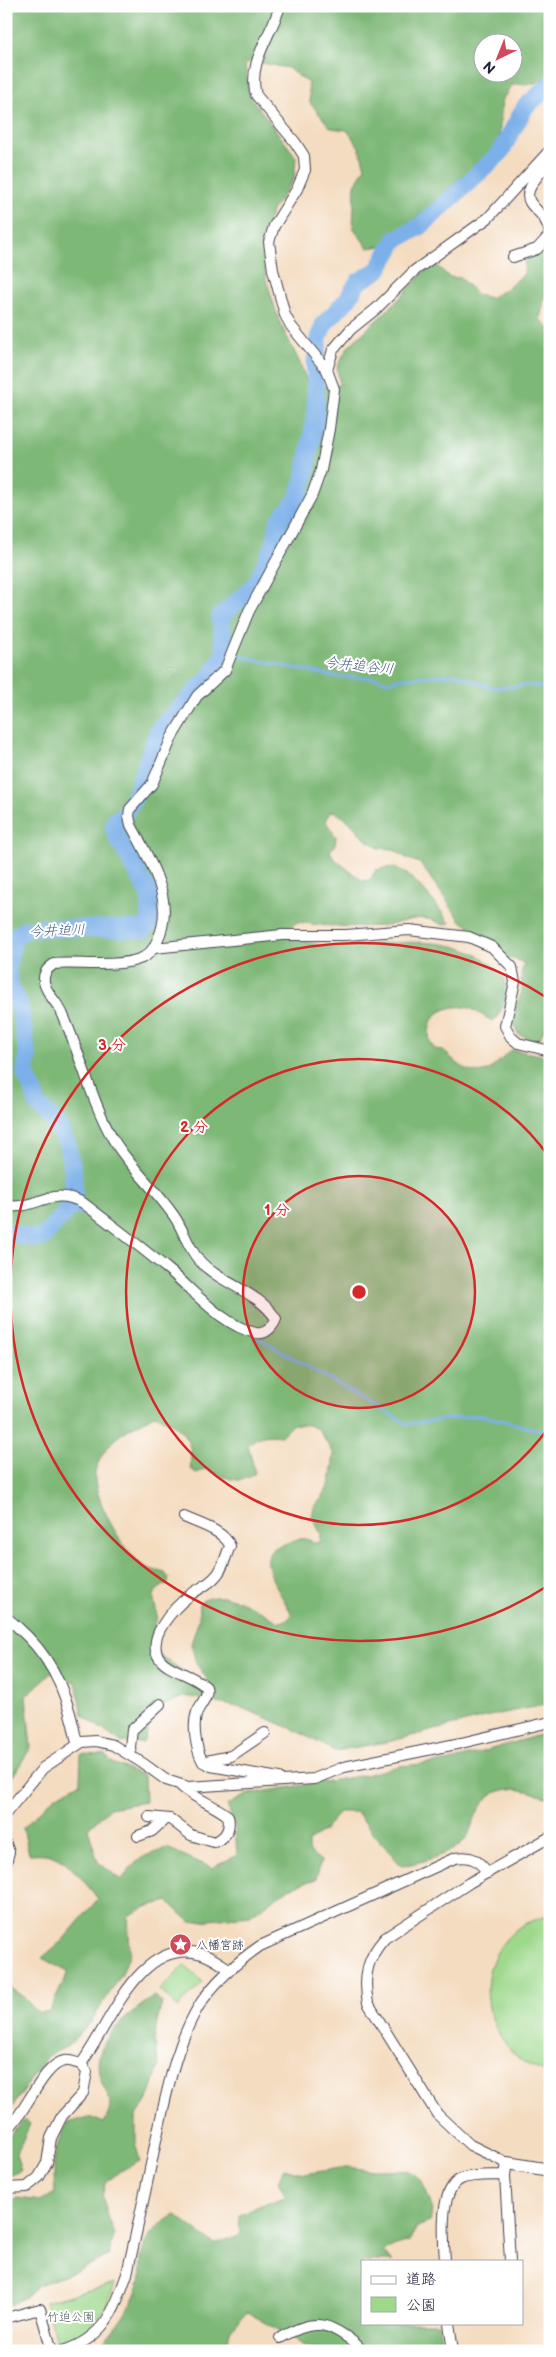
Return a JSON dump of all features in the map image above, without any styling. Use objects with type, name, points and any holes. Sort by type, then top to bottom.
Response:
[{"type":"street","points":[[6,1206],[22,1205],[59,1195],[71,1196],[83,1202],[170,1271],[223,1318],[256,1333],[265,1333],[274,1324],[276,1319],[271,1311],[229,1281],[209,1270],[197,1258],[175,1217],[161,1198],[126,1160],[99,1109],[63,1013],[44,985],[44,975],[48,968],[54,964],[122,963],[142,959],[154,948],[161,933],[163,916],[160,883],[131,825],[130,809],[152,784],[172,737],[197,696],[225,670],[250,611],[312,495],[321,470],[334,389],[327,370],[291,326],[285,315],[269,242],[274,226],[297,189],[305,170],[304,156],[254,90],[254,67],[280,6]]},
{"type":"street","points":[[327,370],[333,350],[351,329],[376,309],[414,271],[488,218],[547,154]]},
{"type":"street","points":[[513,257],[537,249],[550,235],[545,221],[534,209],[528,198],[529,187],[546,167],[547,154]]},
{"type":"street","points":[[154,948],[282,935],[346,935],[431,931],[469,937],[492,948],[512,967],[515,982],[506,1026],[511,1037],[518,1044],[550,1051]]},
{"type":"street","points":[[184,1517],[220,1534],[229,1543],[217,1575],[179,1605],[162,1627],[156,1642],[158,1655],[164,1663],[193,1676],[206,1686],[206,1696],[198,1710],[194,1726],[203,1762],[211,1766],[290,1781]]},
{"type":"street","points":[[6,1618],[33,1642],[54,1671],[65,1696],[77,1743]]},
{"type":"street","points":[[131,1756],[132,1730],[160,1704]]},
{"type":"street","points":[[6,1812],[39,1772],[77,1743],[101,1742],[113,1745],[166,1780],[188,1787],[314,1779],[344,1766],[461,1743],[550,1722]]},
{"type":"street","points":[[203,1762],[231,1756],[265,1733]]},
{"type":"street","points":[[149,1818],[170,1819],[191,1835],[214,1842],[223,1837],[228,1830],[228,1816],[190,1794],[180,1785]]},
{"type":"street","points":[[138,1836],[157,1828],[165,1819]]},
{"type":"street","points":[[506,2169],[470,2145],[437,2114],[368,2003],[365,1988],[366,1971],[374,1950],[385,1938],[488,1872],[550,1837]]},
{"type":"street","points":[[6,1844],[9,1852],[6,1863]]},
{"type":"street","points":[[63,2351],[92,2337],[110,2318],[127,2274],[171,2072],[186,2032],[201,2003],[230,1969],[260,1946],[288,1932],[456,1858],[467,1856],[478,1860],[488,1872]]},
{"type":"street","points":[[81,2064],[139,1973],[154,1960],[169,1954],[192,1952],[209,1956],[230,1969]]},
{"type":"street","points":[[6,2130],[20,2115],[44,2078],[57,2064],[66,2061],[81,2064],[87,2072],[83,2092],[62,2116],[51,2138],[46,2163],[39,2177],[28,2187],[6,2188]]},
{"type":"street","points":[[506,2169],[510,2260]]},
{"type":"street","points":[[445,2260],[444,2208],[455,2185],[460,2180],[506,2169],[550,2170]]},
{"type":"street","points":[[6,2318],[40,2309],[52,2351]]},
{"type":"street","points":[[280,2338],[304,2325],[316,2324],[340,2332],[358,2346],[358,2351]]},
{"type":"street","points":[[449,2324],[451,2343],[454,2351]]},
{"type":"green space","points":[[6,6],[550,6],[550,76],[535,83],[512,85],[502,100],[498,149],[466,173],[410,224],[392,236],[382,246],[368,248],[353,227],[355,185],[365,167],[359,147],[347,130],[331,128],[310,103],[308,83],[288,68],[251,61],[245,65],[249,95],[296,157],[294,179],[273,209],[262,235],[266,279],[279,321],[300,363],[309,388],[340,385],[337,367],[348,347],[398,300],[433,262],[449,277],[461,278],[476,294],[490,298],[508,288],[524,274],[525,259],[542,252],[550,245],[550,291],[545,296],[540,319],[550,330],[550,1018],[540,1038],[532,1040],[518,1034],[512,1016],[522,992],[521,974],[524,964],[505,957],[475,930],[461,921],[420,863],[408,859],[393,849],[379,848],[365,839],[349,821],[334,811],[329,813],[326,822],[336,837],[335,846],[330,850],[333,858],[363,881],[370,880],[376,870],[390,867],[399,869],[419,886],[450,923],[443,925],[418,918],[388,925],[359,927],[297,922],[285,932],[288,937],[293,939],[326,946],[414,942],[435,943],[474,953],[491,964],[500,972],[503,978],[505,994],[501,1011],[493,1021],[466,1007],[453,1007],[440,1012],[435,1016],[430,1027],[429,1039],[433,1047],[442,1050],[462,1067],[480,1073],[487,1071],[512,1050],[550,1058],[550,1704],[489,1716],[392,1741],[335,1751],[293,1729],[242,1708],[185,1696],[156,1709],[143,1743],[120,1742],[82,1715],[76,1682],[51,1673],[26,1696],[31,1747],[6,1787]],"holes":[[[154,1415],[178,1428],[187,1439],[191,1453],[191,1469],[196,1473],[205,1469],[230,1479],[243,1480],[249,1477],[255,1473],[248,1445],[255,1439],[263,1436],[281,1436],[293,1424],[308,1425],[318,1429],[334,1454],[330,1483],[322,1498],[314,1507],[312,1517],[321,1534],[320,1543],[305,1539],[296,1540],[272,1550],[268,1557],[268,1567],[272,1577],[292,1615],[286,1621],[279,1622],[251,1606],[230,1598],[210,1598],[200,1602],[199,1619],[191,1644],[196,1663],[211,1685],[210,1689],[162,1657],[151,1641],[156,1621],[154,1595],[156,1591],[167,1584],[169,1579],[165,1573],[144,1566],[127,1549],[103,1509],[95,1482],[95,1472],[104,1453],[122,1433]]]},
{"type":"green space","points":[[550,1732],[550,1799],[517,1789],[507,1789],[490,1796],[476,1815],[465,1840],[451,1851],[427,1860],[402,1866],[357,1812],[339,1812],[323,1832],[308,1841],[308,1851],[321,1861],[316,1879],[289,1888],[250,1916],[190,1922],[168,1901],[148,1906],[128,1916],[130,1952],[122,1974],[90,2023],[68,2046],[47,2056],[12,2107],[6,2107],[6,1988],[10,1988],[22,1996],[39,2013],[50,2011],[68,1972],[42,1958],[62,1941],[98,1899],[68,1865],[53,1856],[29,1854],[23,1828],[54,1797],[80,1783],[81,1754],[105,1755],[113,1763],[144,1776],[145,1802],[110,1808],[88,1829],[98,1862],[121,1880],[140,1858],[167,1848],[212,1868],[237,1855],[235,1827],[227,1805],[249,1794],[365,1775],[400,1766],[447,1762]]},
{"type":"green space","points":[[550,1915],[550,2074],[522,2061],[498,2033],[491,2016],[488,1999],[488,1981],[492,1964],[500,1948],[512,1933],[525,1924]]},
{"type":"green space","points":[[185,1965],[203,1982],[178,2008],[160,1990]]},
{"type":"green space","points":[[154,1996],[162,2003],[156,2026],[155,2043],[159,2066],[149,2097],[136,2117],[136,2146],[140,2161],[120,2171],[105,2184],[102,2197],[114,2235],[109,2255],[82,2269],[36,2286],[26,2297],[6,2307],[6,2201],[18,2198],[41,2201],[55,2193],[55,2156],[67,2123],[89,2117],[104,2123],[108,2115],[110,2104],[100,2077],[98,2064],[100,2052],[106,2041],[123,2020]]},
{"type":"green space","points":[[24,2119],[30,2124],[16,2155],[21,2170],[6,2178],[6,2140]]},
{"type":"green space","points":[[346,2167],[373,2170],[401,2170],[418,2177],[431,2204],[430,2222],[417,2227],[409,2241],[393,2246],[383,2253],[392,2260],[361,2260],[361,2324],[438,2324],[443,2351],[325,2351],[307,2346],[247,2312],[232,2329],[227,2341],[213,2351],[91,2351],[107,2337],[127,2311],[140,2282],[141,2259],[145,2244],[157,2227],[176,2215],[214,2244],[240,2235],[239,2216],[265,2203],[286,2198],[278,2181],[284,2168],[305,2174]]},
{"type":"green space","name":"竹迫公園","points":[[115,2283],[102,2313],[89,2328],[62,2345],[56,2341],[45,2302]]},
{"type":"waterway","name":"今井迫川","points":[[6,1234],[42,1238],[74,1203],[73,1170],[67,1144],[57,1124],[37,1104],[34,1092],[25,1074],[28,1056],[19,1004],[11,989],[7,971],[13,939],[25,929],[144,929],[150,922],[150,895],[116,835],[114,828],[115,820],[122,817],[134,798],[159,729],[211,676],[225,653],[220,617],[255,585],[275,543],[279,520],[297,500],[305,477],[316,412],[315,365],[319,337],[324,324],[347,300],[358,282],[378,270],[395,240],[421,226],[500,153],[525,107],[550,85]]},
{"type":"waterway","name":"今井追谷川","points":[[225,653],[337,677],[378,678],[387,682],[405,678],[456,674],[493,688],[531,685],[550,689]]},
{"type":"waterway","name":"今井追谷川","points":[[546,688],[550,681]]},
{"type":"waterway","points":[[72,1207],[78,1213],[93,1214]]},
{"type":"waterway","points":[[255,1336],[407,1424],[480,1415],[550,1433]]},
{"type":"place","name":"八幡宮跡","points":[[180,1945]]}]
